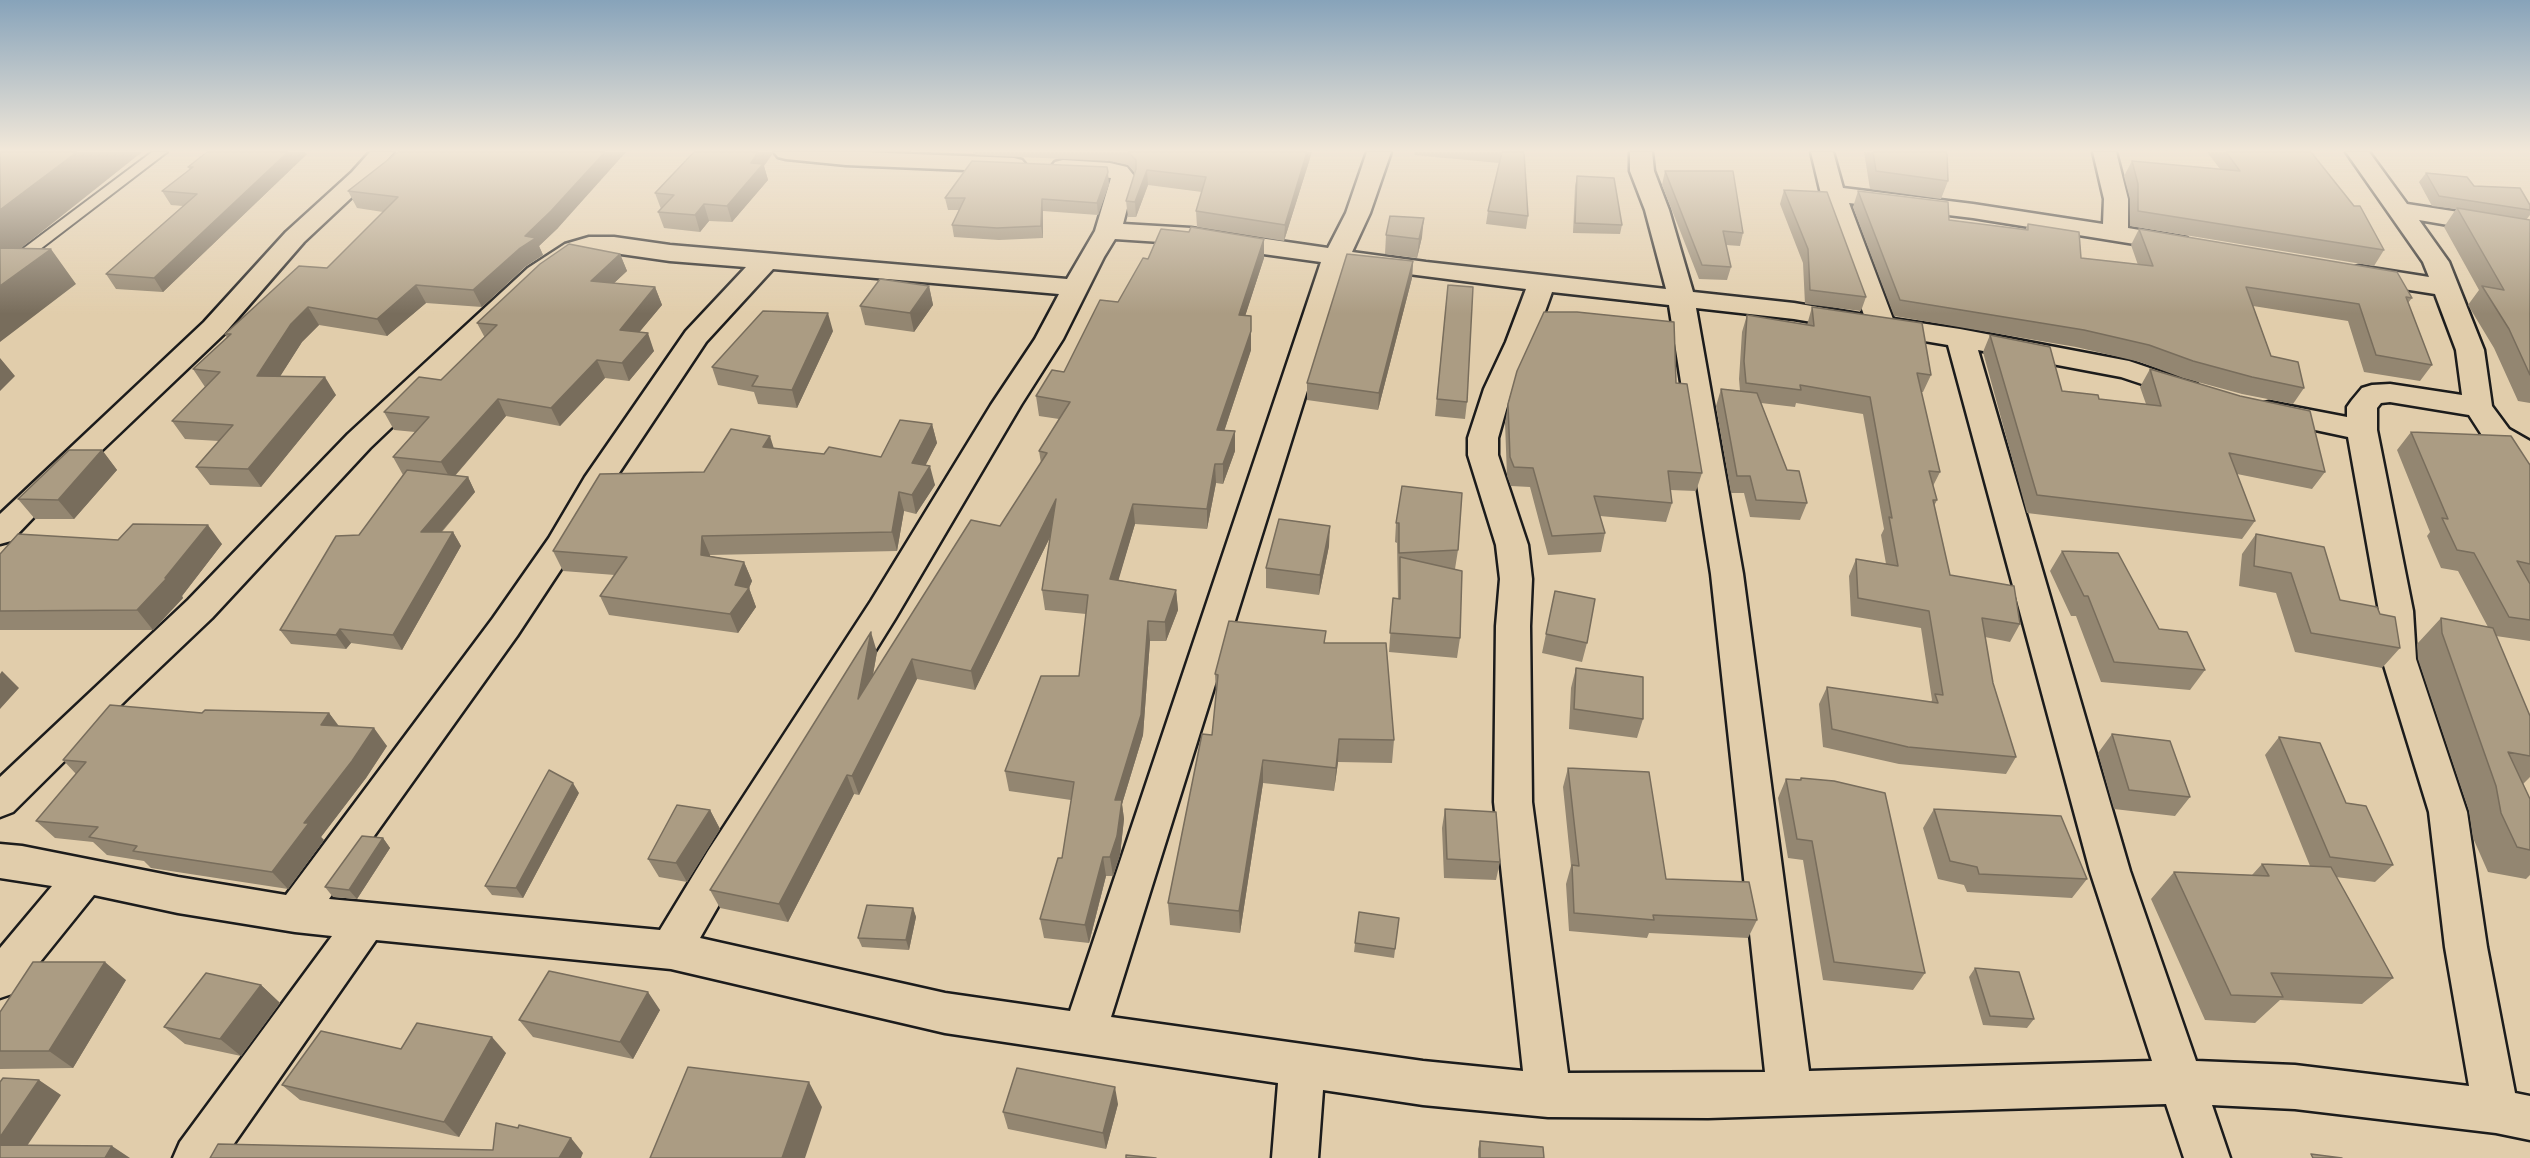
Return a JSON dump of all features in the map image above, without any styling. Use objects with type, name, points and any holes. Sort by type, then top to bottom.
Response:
[{"type":"street","points":[[0,533],[44,488],[206,336],[295,237],[329,206]]},
{"type":"street","points":[[671,950],[722,863],[883,610],[1006,405],[1049,339],[1091,256],[1108,231],[1116,206]]},
{"type":"street","points":[[1084,1034],[1335,259],[1360,206]]},
{"type":"street","points":[[1655,206],[1682,297],[1727,574],[1790,1094]]},
{"type":"street","points":[[1837,206],[1881,324]]},
{"type":"street","points":[[1932,206],[2196,246]]},
{"type":"street","points":[[2115,233],[2116,206]]},
{"type":"street","points":[[2397,206],[2436,262],[2470,350],[2478,407],[2498,436],[2530,454]]},
{"type":"street","points":[[2400,210],[2530,231]]},
{"type":"street","points":[[1108,231],[1191,237],[1335,259],[1682,297],[1881,324],[2129,370],[2172,386],[2228,402],[2362,430]]},
{"type":"street","points":[[0,801],[117,686],[200,609],[359,441],[492,314],[537,274],[574,249],[589,245],[614,245],[670,253],[1076,288]]},
{"type":"street","points":[[295,914],[512,618],[560,546],[596,484],[696,337],[766,261]]},
{"type":"street","points":[[2332,270],[2446,288]]},
{"type":"street","points":[[1542,282],[1520,342],[1498,389],[1483,438],[1483,455],[1512,545],[1516,579],[1513,626],[1513,802],[1548,1095]]},
{"type":"street","points":[[1960,337],[2110,871],[2207,1158]]},
{"type":"street","points":[[0,861],[178,895],[295,914],[671,950],[945,1013],[1423,1083],[1548,1095],[1708,1096],[2180,1082],[2295,1087],[2513,1114],[2466,947],[2448,812],[2399,659],[2396,611],[2362,430],[2362,407],[2372,394],[2390,393],[2478,407]]},
{"type":"street","points":[[0,979],[85,876]]},
{"type":"street","points":[[195,1158],[367,920]]},
{"type":"street","points":[[1295,1158],[1302,1066]]},
{"type":"lane","points":[[0,273],[89,206]]},
{"type":"building","points":[[183,206],[231,206],[154,278],[106,274]]},
{"type":"building","points":[[389,206],[556,206],[525,236],[536,238],[519,249],[473,290],[416,285],[377,319],[308,307],[291,324],[257,376],[325,377],[248,469],[196,467],[233,425],[172,421],[220,372],[193,369],[231,334],[225,334],[299,266],[327,268]]},
{"type":"building","points":[[664,206],[702,206],[695,215],[658,212]]},
{"type":"building","points":[[961,206],[1042,206],[1041,226],[997,228],[952,225]]},
{"type":"building","points":[[1197,206],[1291,206],[1285,225],[1196,211]]},
{"type":"building","points":[[1489,206],[1527,206],[1528,216],[1488,211]]},
{"type":"building","points":[[1576,206],[1619,206],[1622,225],[1575,223]]},
{"type":"building","points":[[1679,206],[1739,206],[1743,233],[1723,231],[1731,267],[1702,265]]},
{"type":"building","points":[[1791,206],[1832,206],[1866,297],[1810,290],[1808,249]]},
{"type":"building","points":[[1864,206],[1948,206],[1949,220],[2028,230],[2028,224],[2079,232],[2081,258],[2153,266],[2139,229],[2397,272],[2412,298],[2406,297],[2432,365],[2376,355],[2359,304],[2246,287],[2271,356],[2298,362],[2304,388],[2252,377],[2193,361],[2149,345],[2084,330],[1900,300]]},
{"type":"building","points":[[2138,206],[2360,206],[2384,250],[2138,211]]},
{"type":"building","points":[[2504,206],[2530,206],[2530,210]]},
{"type":"building","points":[[2457,208],[2530,220],[2530,375],[2509,329],[2482,286],[2504,290]]},
{"type":"building","points":[[1390,216],[1424,218],[1419,239],[1386,235]]},
{"type":"building","points":[[1191,227],[1264,239],[1239,315],[1251,316],[1251,331],[1217,430],[1235,431],[1223,464],[1215,464],[1207,509],[1133,504],[1110,579],[1176,590],[1165,622],[1148,621],[1141,715],[1115,800],[1122,800],[1117,836],[1110,857],[1103,857],[1085,925],[1040,919],[1058,858],[1062,858],[1074,782],[1005,771],[1041,676],[1079,676],[1088,595],[1042,590],[1056,499],[971,671],[912,659],[852,776],[847,775],[779,904],[710,890],[871,632],[858,699],[971,520],[1000,526],[1047,453],[1039,451],[1070,402],[1036,396],[1052,370],[1064,372],[1100,300],[1118,302],[1143,258],[1148,259],[1161,229],[1189,232]]},
{"type":"building","points":[[569,244],[620,254],[591,281],[655,287],[620,330],[648,333],[622,363],[597,360],[551,408],[498,399],[441,462],[393,457],[429,417],[384,412],[419,377],[441,380],[497,325],[477,323],[540,264]]},
{"type":"building","points":[[0,248],[51,249],[0,286]]},
{"type":"building","points":[[1347,254],[1413,261],[1379,393],[1307,383]]},
{"type":"building","points":[[880,279],[929,286],[910,313],[860,306]]},
{"type":"building","points":[[1448,285],[1473,287],[1467,402],[1437,399]]},
{"type":"building","points":[[1812,307],[1922,323],[1931,375],[1917,373],[1940,472],[1929,471],[1937,500],[1933,500],[1950,575],[2014,586],[2020,624],[1982,618],[1993,683],[2016,757],[1908,747],[1832,729],[1827,687],[1938,703],[1935,694],[1943,695],[1929,611],[1858,598],[1856,559],[1898,566],[1889,517],[1892,518],[1870,397],[1800,385],[1801,390],[1746,383],[1744,361],[1747,315],[1814,326]]},
{"type":"building","points":[[763,311],[828,313],[792,390],[752,386],[758,376],[712,367]]},
{"type":"building","points":[[1544,312],[1577,312],[1674,322],[1676,383],[1687,384],[1702,473],[1668,471],[1672,503],[1594,496],[1605,533],[1552,536],[1533,468],[1514,467],[1510,457],[1508,404],[1517,371]]},
{"type":"building","points":[[1990,335],[2050,347],[2062,391],[2098,395],[2099,399],[2161,406],[2150,369],[2240,396],[2310,411],[2325,472],[2229,453],[2255,521],[2037,495]]},
{"type":"building","points":[[1721,389],[1757,393],[1787,470],[1799,471],[1807,503],[1756,500],[1750,476],[1737,476]]},
{"type":"building","points":[[900,420],[932,424],[912,463],[930,466],[912,495],[899,492],[892,532],[702,536],[701,555],[744,562],[735,585],[749,588],[730,614],[600,596],[627,557],[553,551],[600,474],[704,472],[731,429],[770,436],[763,447],[824,454],[829,447],[881,457]]},
{"type":"building","points":[[2411,432],[2511,436],[2530,465],[2530,564],[2517,561],[2530,584],[2530,620],[2509,617],[2474,553],[2457,550],[2442,518],[2448,519]]},
{"type":"building","points":[[69,450],[102,450],[58,500],[18,499]]},
{"type":"building","points":[[407,470],[468,477],[421,532],[453,532],[393,635],[340,629],[336,635],[280,630],[336,536],[359,535]]},
{"type":"building","points":[[1402,486],[1462,493],[1458,550],[1399,553],[1399,523],[1396,523]]},
{"type":"building","points":[[1279,519],[1330,526],[1320,575],[1266,568]]},
{"type":"building","points":[[133,524],[208,525],[165,578],[167,578],[137,610],[0,611],[0,554],[18,534],[118,540]]},
{"type":"building","points":[[2256,534],[2324,547],[2340,600],[2377,607],[2380,614],[2395,617],[2400,648],[2311,633],[2291,573],[2254,566]]},
{"type":"building","points":[[2062,551],[2118,553],[2159,629],[2187,632],[2205,670],[2114,662],[2088,596],[2084,596]]},
{"type":"building","points":[[1400,557],[1462,571],[1460,638],[1390,633],[1393,598],[1400,599]]},
{"type":"building","points":[[1555,591],[1595,599],[1587,643],[1546,634]]},
{"type":"building","points":[[2441,618],[2493,628],[2530,716],[2530,756],[2508,752],[2530,799],[2530,850],[2517,847],[2501,813],[2496,786],[2442,633]]},
{"type":"building","points":[[1229,621],[1326,631],[1324,643],[1386,643],[1394,740],[1339,739],[1336,768],[1263,760],[1239,911],[1168,903],[1202,734],[1212,735],[1218,675],[1215,674]]},
{"type":"building","points":[[1576,668],[1643,677],[1643,719],[1574,709]]},
{"type":"building","points":[[110,705],[202,713],[205,710],[329,713],[321,725],[374,728],[352,761],[304,823],[309,823],[272,872],[133,851],[137,846],[89,837],[98,827],[36,821],[86,762],[63,760]]},
{"type":"building","points":[[2112,734],[2170,741],[2190,797],[2129,790]]},
{"type":"building","points":[[2279,737],[2320,743],[2346,803],[2366,806],[2393,865],[2330,857]]},
{"type":"building","points":[[1568,768],[1649,772],[1666,879],[1749,882],[1757,920],[1653,915],[1654,920],[1574,913],[1572,865],[1579,866]]},
{"type":"building","points":[[549,770],[573,783],[516,888],[485,886]]},
{"type":"building","points":[[1801,778],[1834,781],[1885,793],[1925,973],[1834,962],[1812,841],[1797,839],[1786,779],[1801,780]]},
{"type":"building","points":[[677,805],[710,810],[676,863],[648,859]]},
{"type":"building","points":[[1445,809],[1496,812],[1500,862],[1447,859]]},
{"type":"building","points":[[1934,809],[2061,816],[2087,879],[1979,874],[1977,867],[1950,861]]},
{"type":"building","points":[[362,836],[383,838],[349,890],[325,887]]},
{"type":"building","points":[[2262,864],[2331,867],[2393,978],[2271,973],[2283,997],[2231,995],[2174,872],[2269,876]]},
{"type":"building","points":[[867,905],[913,908],[906,940],[858,938]]},
{"type":"building","points":[[1359,912],[1399,918],[1395,949],[1355,943]]},
{"type":"building","points":[[33,962],[105,962],[49,1051],[0,1051],[0,1012]]},
{"type":"building","points":[[1975,968],[2019,972],[2034,1019],[1990,1016]]},
{"type":"building","points":[[549,971],[648,992],[620,1042],[519,1020]]},
{"type":"building","points":[[206,973],[261,985],[220,1039],[164,1027]]},
{"type":"building","points":[[417,1023],[492,1037],[444,1122],[282,1085],[321,1031],[401,1049]]},
{"type":"building","points":[[688,1067],[809,1082],[782,1158],[650,1158]]},
{"type":"building","points":[[1017,1068],[1115,1087],[1103,1133],[1003,1112]]},
{"type":"building","points":[[3,1078],[39,1080],[0,1137],[0,1082]]},
{"type":"building","points":[[496,1123],[518,1128],[519,1125],[571,1138],[559,1158],[210,1158],[218,1144],[493,1150]]},
{"type":"building","points":[[1480,1141],[1543,1147],[1544,1158],[1480,1158]]},
{"type":"building","points":[[0,1145],[112,1146],[105,1158],[0,1158]]},
{"type":"building","points":[[2311,1154],[2342,1158],[2313,1158]]},
{"type":"building","points":[[1126,1155],[1156,1158],[1126,1158]]}]
